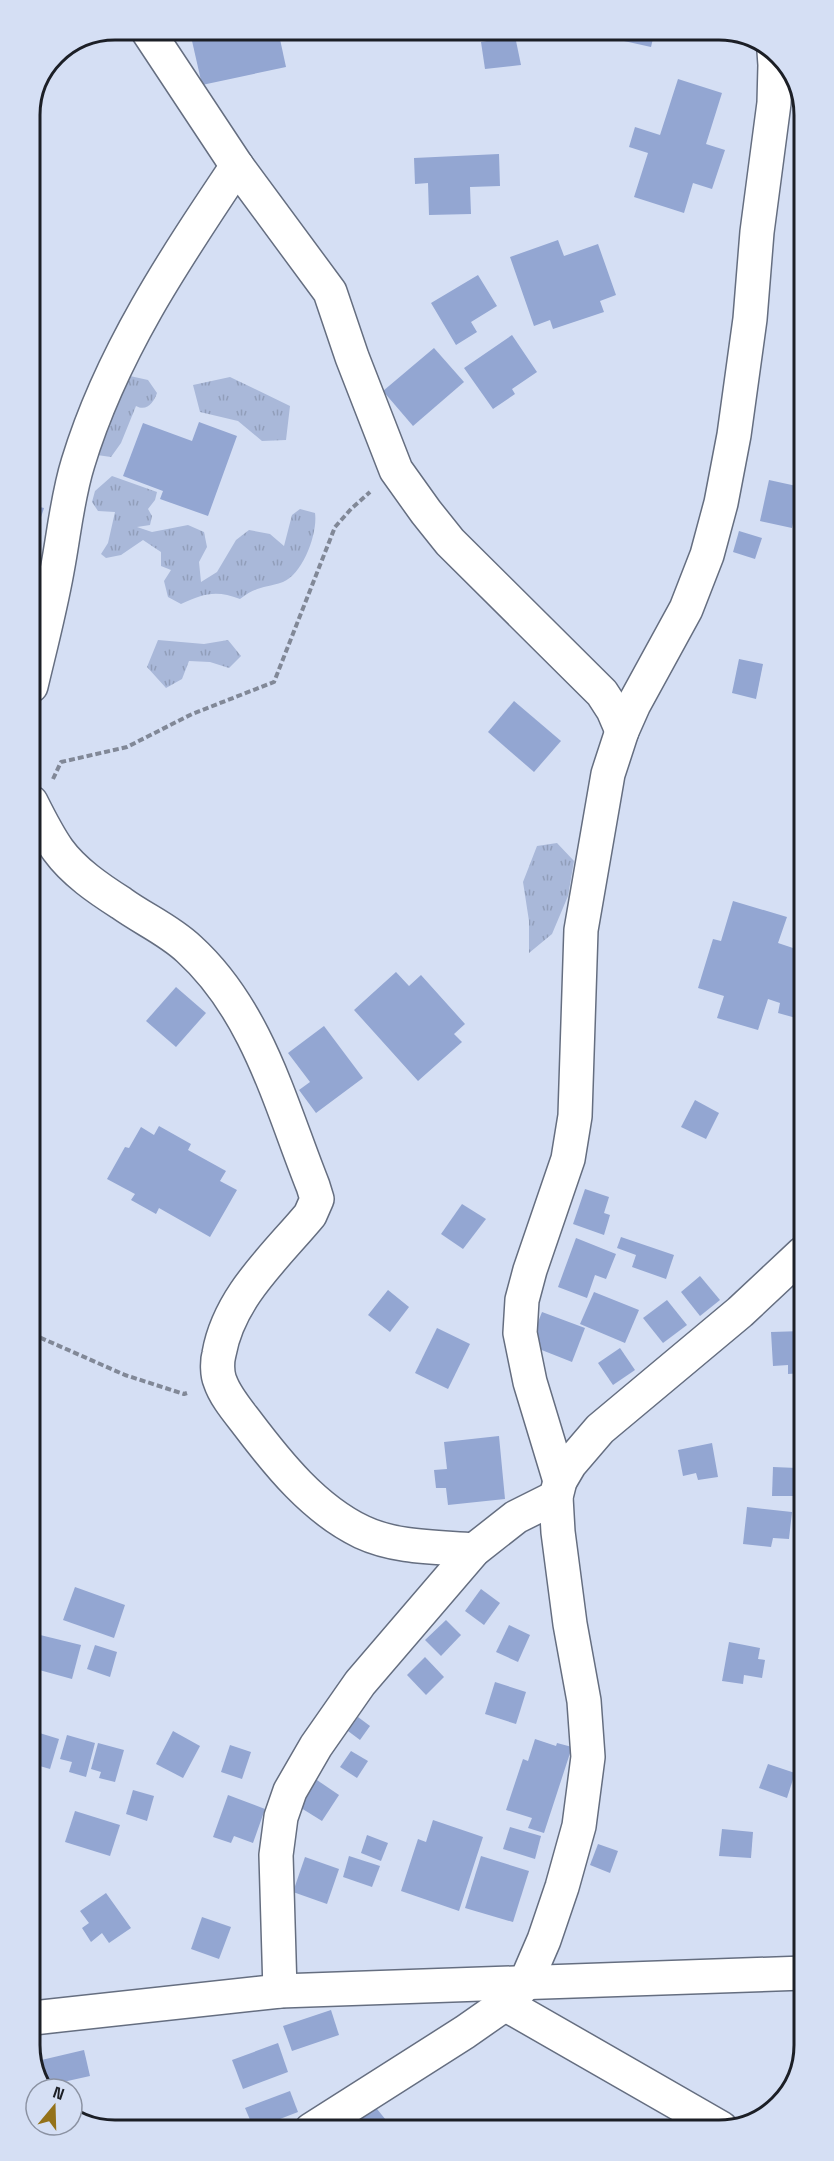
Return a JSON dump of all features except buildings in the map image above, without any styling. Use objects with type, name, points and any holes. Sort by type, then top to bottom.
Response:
[{"type":"street","points":[[154,40],[237,166],[330,292],[352,357],[396,470],[450,542],[602,693],[613,710],[622,731]]},
{"type":"street","points":[[326,2120],[515,1994],[551,1919],[579,1826],[588,1757],[584,1701],[570,1624],[558,1489],[530,1382],[520,1333],[522,1299],[572,1142],[575,1116],[581,930],[608,774],[622,731],[634,704],[686,609],[707,555],[721,503],[734,435],[750,319],[757,232],[774,103],[775,67]]},
{"type":"street","points":[[41,644],[57,572],[69,494],[88,432],[104,391],[141,315],[237,166]]},
{"type":"street","points":[[41,819],[59,851],[91,882],[161,928],[188,949],[212,973],[252,1033],[271,1072],[316,1195],[316,1203],[310,1215],[238,1301],[223,1335],[218,1356],[219,1379],[236,1408],[269,1452],[300,1486],[334,1515],[362,1532],[406,1545],[474,1550]]},
{"type":"street","points":[[280,1991],[276,1855],[281,1817],[290,1791],[316,1746],[360,1683],[474,1550],[516,1517],[558,1489],[570,1464],[600,1429],[740,1312],[794,1261]]},
{"type":"street","points":[[40,2017],[280,1991],[515,1994],[794,1974]]},
{"type":"street","points":[[515,1994],[709,2120]]},
{"type":"path","points":[[41,797],[61,762],[127,747],[192,714],[274,682],[335,527],[351,509],[396,470]]},
{"type":"path","points":[[40,1338],[124,1375],[184,1394],[219,1379]]},
{"type":"green space","points":[[130,376],[148,380],[157,393],[156,396],[147,407],[136,406],[121,443],[111,457],[90,454],[122,381]]},
{"type":"green space","points":[[230,377],[290,406],[286,440],[262,441],[238,421],[200,412],[193,385]]},
{"type":"green space","points":[[112,476],[157,492],[155,500],[148,509],[152,516],[150,525],[137,527],[152,532],[188,525],[204,532],[207,547],[199,562],[201,582],[217,572],[236,540],[249,530],[270,534],[284,546],[292,515],[300,509],[315,513],[314,531],[308,552],[297,571],[283,582],[256,589],[240,599],[224,594],[210,594],[181,604],[168,597],[164,581],[171,570],[161,566],[161,552],[143,540],[121,555],[106,558],[101,554],[108,543],[115,512],[98,511],[92,502],[95,491]]},
{"type":"green space","points":[[158,640],[204,644],[228,640],[241,656],[229,668],[210,662],[189,661],[182,679],[166,688],[147,667]]},
{"type":"green space","points":[[557,843],[574,861],[568,896],[552,934],[529,953],[529,921],[523,882],[537,846]]}]
